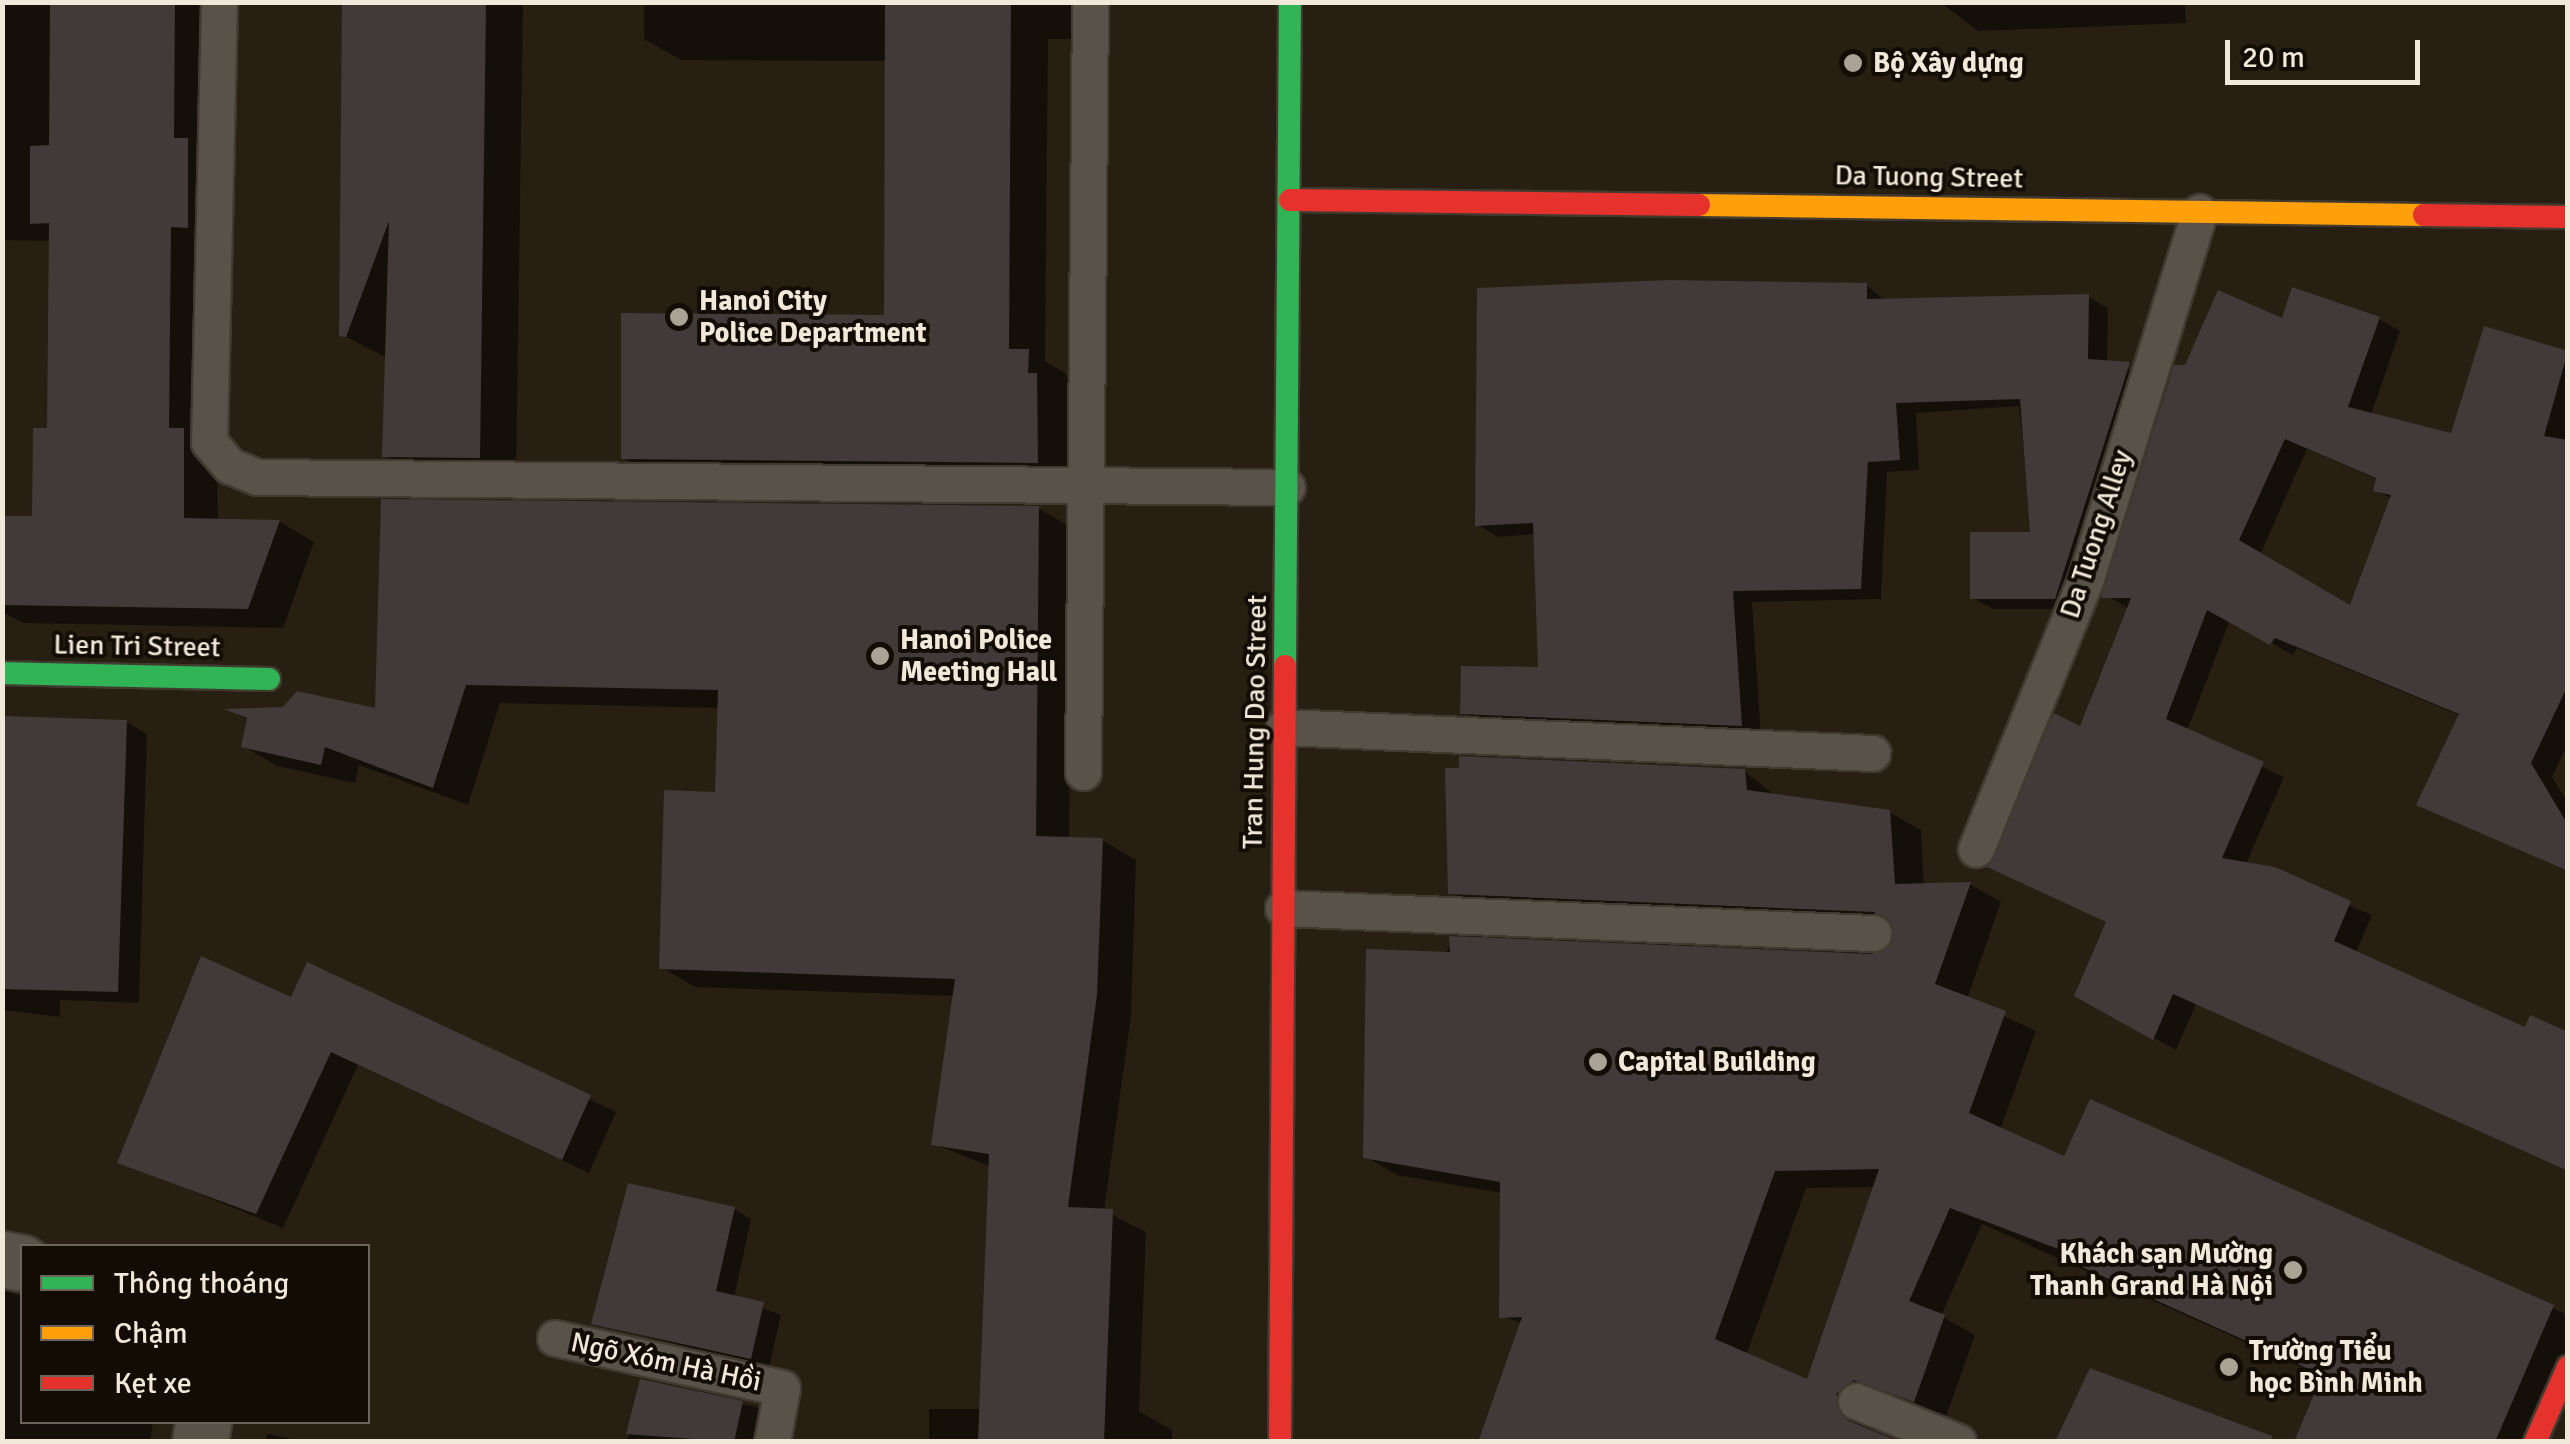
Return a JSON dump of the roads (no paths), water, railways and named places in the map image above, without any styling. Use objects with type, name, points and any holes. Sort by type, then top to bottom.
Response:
[{"type":"street","name":"Tran Hung Dao Street","points":[[1280,1442],[1290,2]]},
{"type":"street","name":"Da Tuong Street","points":[[1290,200],[2568,217]]},
{"type":"street","name":"Lien Tri Street","points":[[2,673],[269,679]]},
{"type":"street","points":[[2536,1442],[2568,1367]]},
{"type":"lane","points":[[219,2],[209,442],[230,466],[257,477],[1083,490],[1287,486]]},
{"type":"lane","points":[[1083,772],[1090,2]]},
{"type":"lane","name":"Da Tuong Alley","points":[[1976,849],[2086,578],[2199,212]]},
{"type":"lane","points":[[1284,726],[1872,753]]},
{"type":"lane","points":[[1283,908],[1873,932]]},
{"type":"lane","name":"Ngõ Xóm Hà Hồi","points":[[555,1338],[782,1388],[772,1442]]},
{"type":"lane","points":[[1856,1401],[1958,1442]]},
{"type":"place","name":"Bộ Xây dựng","points":[[1853,63]]},
{"type":"place","name":"Hanoi City Police Department","points":[[679,317]]},
{"type":"place","name":"Hanoi Police Meeting Hall","points":[[880,656]]},
{"type":"place","name":"Capital Building","points":[[1598,1062]]},
{"type":"place","name":"Khách sạn Mường Thanh Grand Hà Nội","points":[[2293,1270]]},
{"type":"place","name":"Trường Tiểu học Bình Minh","points":[[2229,1367]]}]
